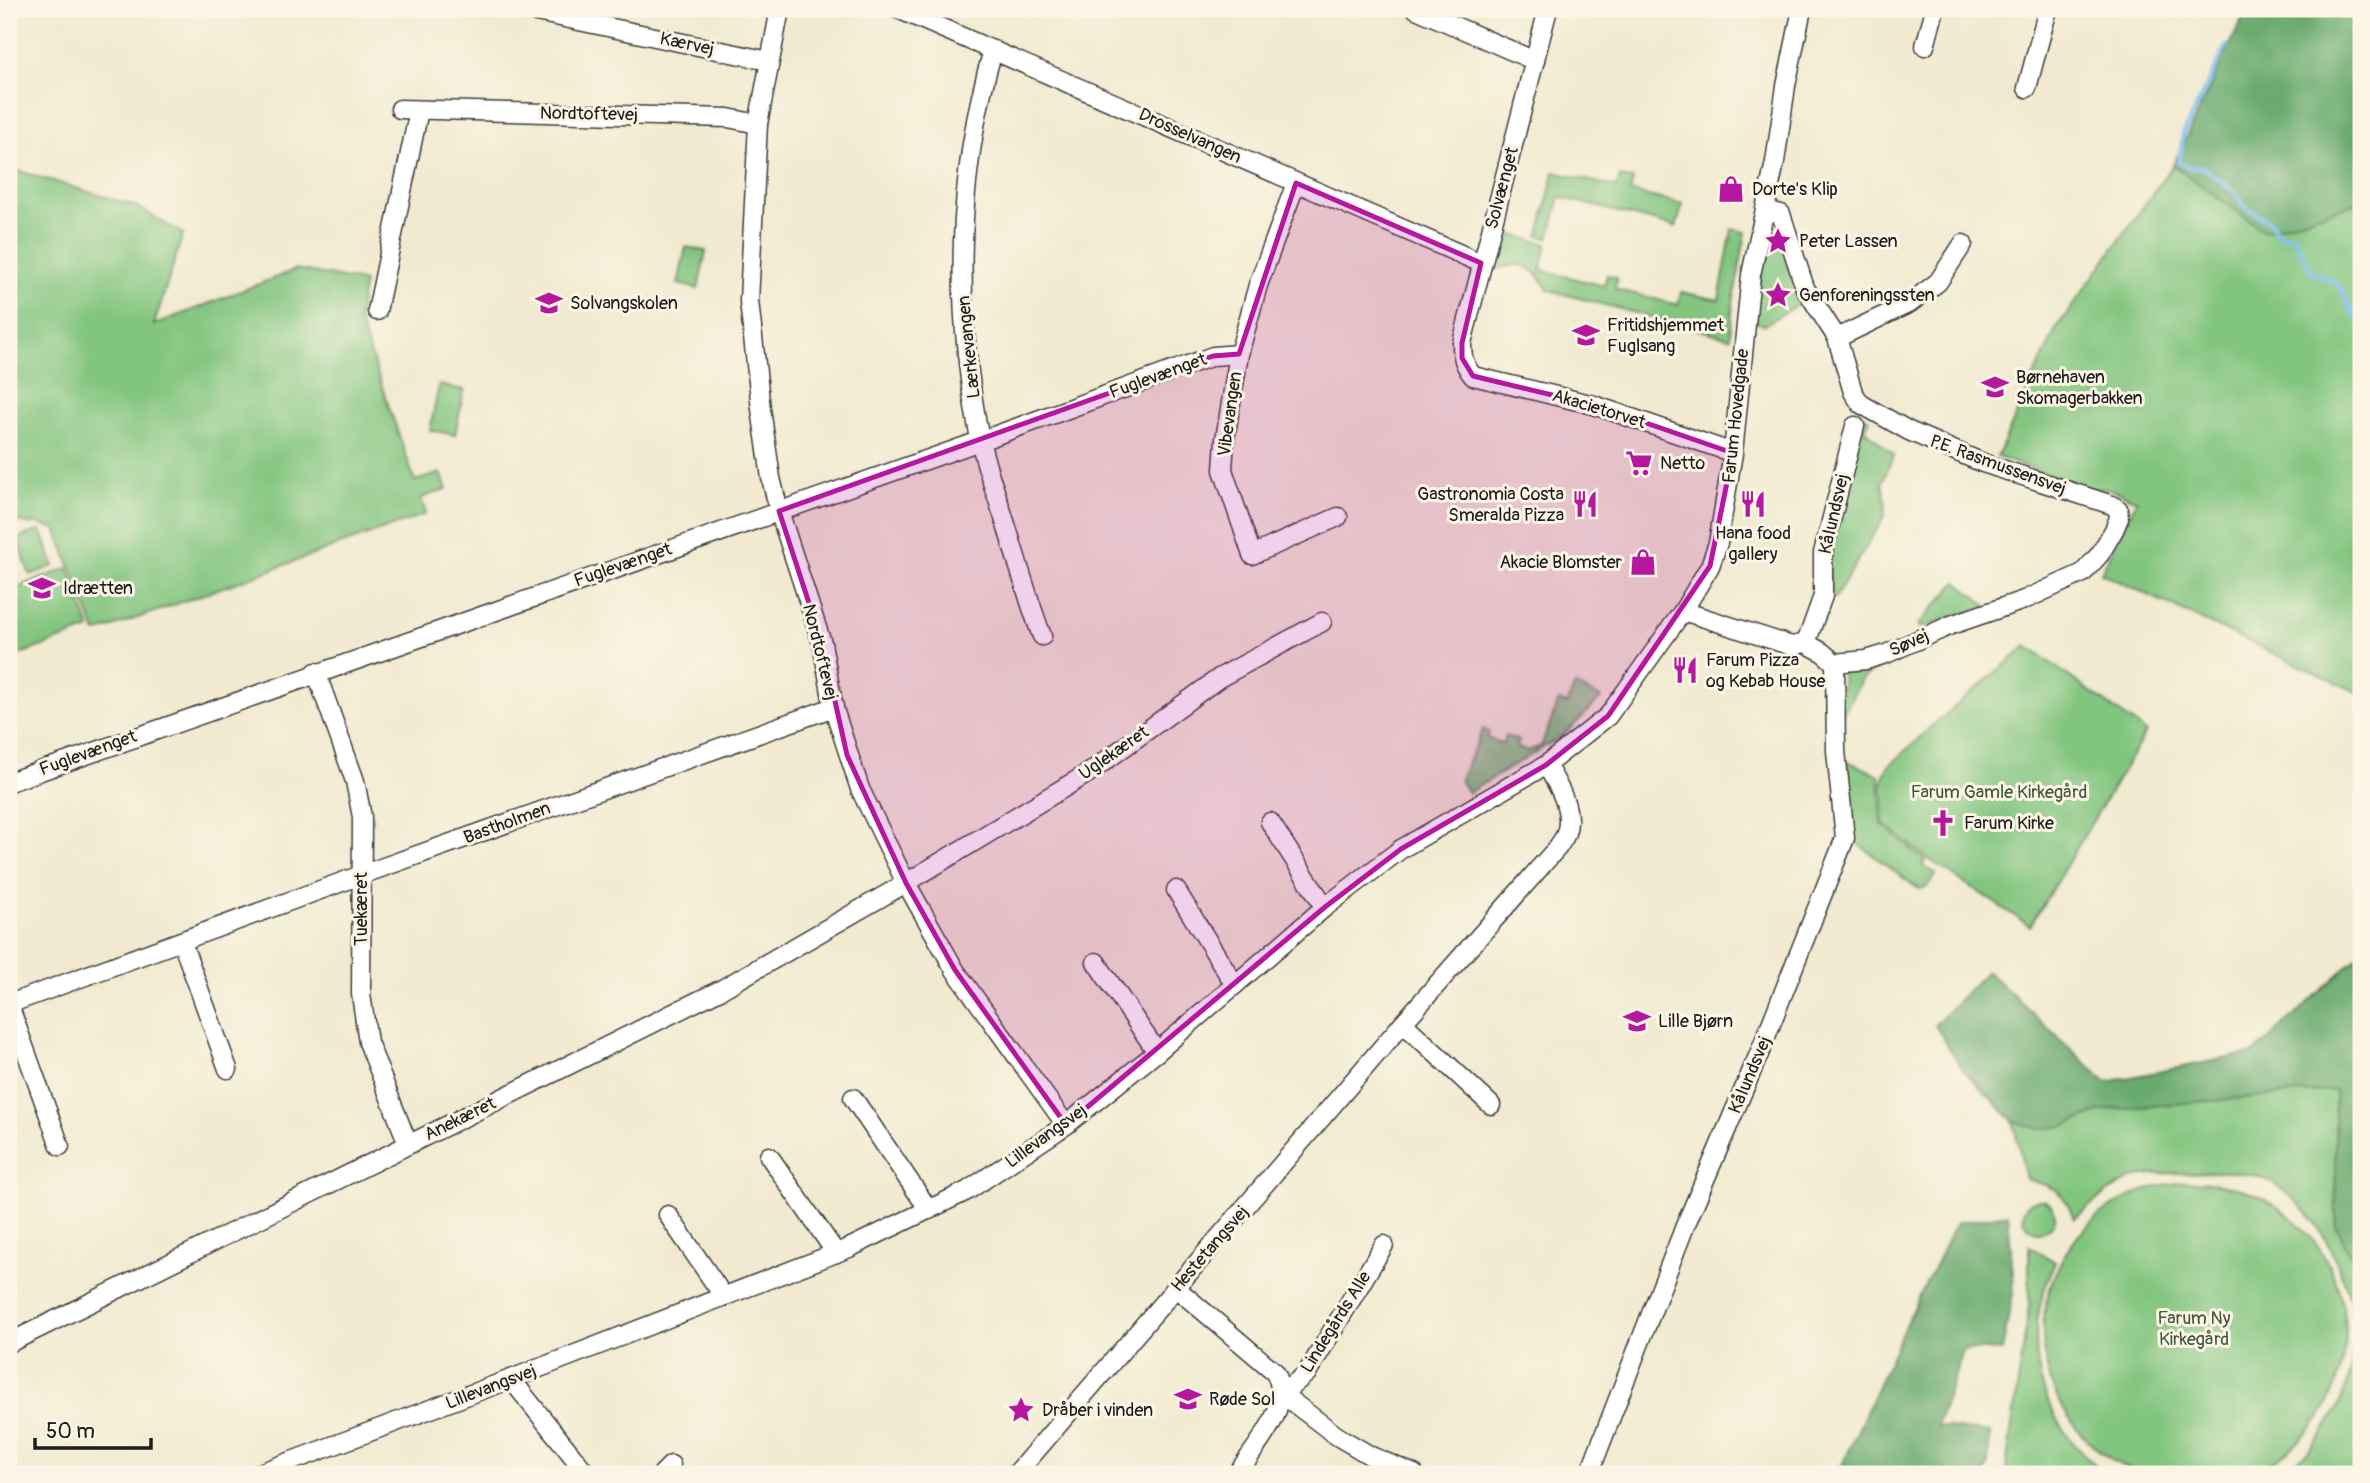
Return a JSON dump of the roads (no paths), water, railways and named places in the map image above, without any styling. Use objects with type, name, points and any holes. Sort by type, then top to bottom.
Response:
[{"type":"street","name":"Kærvej","points":[[522,9],[769,61]]},
{"type":"street","name":"Nordtoftevej","points":[[780,9],[758,124],[749,301],[761,409],[771,478],[779,511],[822,643],[834,708],[860,789],[906,883],[955,970],[1066,1125]]},
{"type":"street","name":"Drosselvangen","points":[[898,9],[1481,263]]},
{"type":"street","points":[[1416,9],[1535,61]]},
{"type":"street","name":"Solvænget","points":[[1466,367],[1462,358],[1462,343],[1548,9]]},
{"type":"street","name":"Farum Hovedgade","points":[[1546,765],[1608,716],[1683,611],[1710,566],[1718,543],[1733,453],[1751,275],[1802,9]]},
{"type":"street","points":[[1926,46],[1935,9]]},
{"type":"street","points":[[2027,88],[2048,9]]},
{"type":"street","name":"Lærkevangen","points":[[993,50],[979,96],[965,186],[962,268],[966,348],[980,441],[1042,636]]},
{"type":"street","name":"Nordtoftevej","points":[[400,109],[727,118],[758,124]]},
{"type":"street","points":[[377,311],[419,110]]},
{"type":"street","name":"Vibevangen","points":[[1296,183],[1258,285],[1239,354],[1225,439],[1223,470],[1252,555],[1338,517]]},
{"type":"street","points":[[1765,210],[1781,214],[1805,288],[1837,338],[1910,303],[1938,282],[1963,244]]},
{"type":"street","name":"P.E. Rasmussensvej","points":[[1837,338],[1853,392],[1861,404],[1948,449],[1990,466],[2112,505],[2118,509],[2119,518],[2114,530]]},
{"type":"street","name":"Fuglevænget","points":[[9,782],[980,441],[1213,356],[1239,354]]},
{"type":"street","name":"Akacietorvet","points":[[1466,367],[1474,376],[1594,405],[1733,453]]},
{"type":"street","name":"Kålundsvej","points":[[1806,643],[1823,596],[1823,553],[1855,426]]},
{"type":"street","name":"Søvej","points":[[1835,663],[1866,660],[1886,654],[1951,625],[2024,600],[2083,573],[2100,554],[2114,530]]},
{"type":"street","points":[[1683,611],[1792,646],[1806,643],[1835,663]]},
{"type":"street","name":"Uglekæret","points":[[906,883],[1090,772],[1219,678],[1322,622]]},
{"type":"street","name":"Kålundsvej","points":[[1589,1474],[1685,1226],[1759,1054],[1845,838],[1836,751],[1835,663]]},
{"type":"street","name":"Tuekæret","points":[[316,672],[355,781],[362,817],[361,994],[368,1042],[408,1144]]},
{"type":"street","name":"Bastholmen","points":[[60,1146],[9,1004],[361,875],[834,708]]},
{"type":"street","name":"Lillevangsvej","points":[[257,1474],[836,1253],[968,1191],[1066,1125],[1157,1052],[1325,907],[1401,849],[1546,765]]},
{"type":"street","name":"Hestetangsvej","points":[[1016,1474],[1403,1023],[1558,847],[1567,832],[1565,805],[1557,782],[1546,765]]},
{"type":"street","points":[[1270,822],[1325,907]]},
{"type":"street","name":"Anekæret","points":[[9,1343],[722,989],[906,883]]},
{"type":"street","points":[[1175,890],[1235,985]]},
{"type":"street","points":[[183,942],[228,1069]]},
{"type":"street","points":[[1096,962],[1157,1052]]},
{"type":"street","points":[[1403,1023],[1491,1105]]},
{"type":"street","points":[[853,1098],[929,1210]]},
{"type":"street","points":[[769,1156],[836,1253]]},
{"type":"street","points":[[668,1215],[723,1297]]},
{"type":"street","name":"Lindegårds Alle","points":[[1282,1394],[1307,1373],[1384,1245]]},
{"type":"street","points":[[1176,1288],[1275,1372],[1281,1383],[1279,1410],[1237,1474]]},
{"type":"street","points":[[511,1379],[587,1474]]},
{"type":"street","points":[[1282,1394],[1337,1436],[1371,1456],[1414,1474]]},
{"type":"waterway","points":[[2227,45],[2183,134],[2179,163],[2189,168],[2202,167],[2235,192],[2245,207],[2270,222],[2278,234],[2294,237],[2312,273],[2325,277],[2340,287],[2353,315],[2361,323]]},
{"type":"place","name":"Dorte's Klip","points":[[1731,189]]},
{"type":"place","name":"Peter Lassen","points":[[1778,241]]},
{"type":"place","name":"Genforeningssten","points":[[1778,295]]},
{"type":"place","name":"Solvangskolen","points":[[549,303]]},
{"type":"place","name":"Fritidshjemmet Fuglsang","points":[[1586,335]]},
{"type":"place","name":"Børnehaven Skomagerbakken","points":[[1995,387]]},
{"type":"place","name":"Netto","points":[[1639,463]]},
{"type":"place","name":"Gastronomia Costa Smeralda Pizza","points":[[1585,504]]},
{"type":"place","name":"Hana food gallery","points":[[1753,504]]},
{"type":"place","name":"Akacie Blomster","points":[[1643,562]]},
{"type":"place","name":"Idrætten","points":[[42,588]]},
{"type":"place","name":"Farum Pizza og Kebab House","points":[[1685,670]]},
{"type":"place","name":"Farum Kirke","points":[[1943,823]]},
{"type":"place","name":"Lille Bjørn","points":[[1637,1021]]},
{"type":"place","name":"Røde Sol","points":[[1188,1399]]},
{"type":"place","name":"Dråber i vinden","points":[[1021,1410]]},
{"type":"park label","name":"Farum Gamle Kirkegård","points":[[1999,792]]},
{"type":"park label","name":"Farum Ny Kirkegård","points":[[2194,1328]]}]
